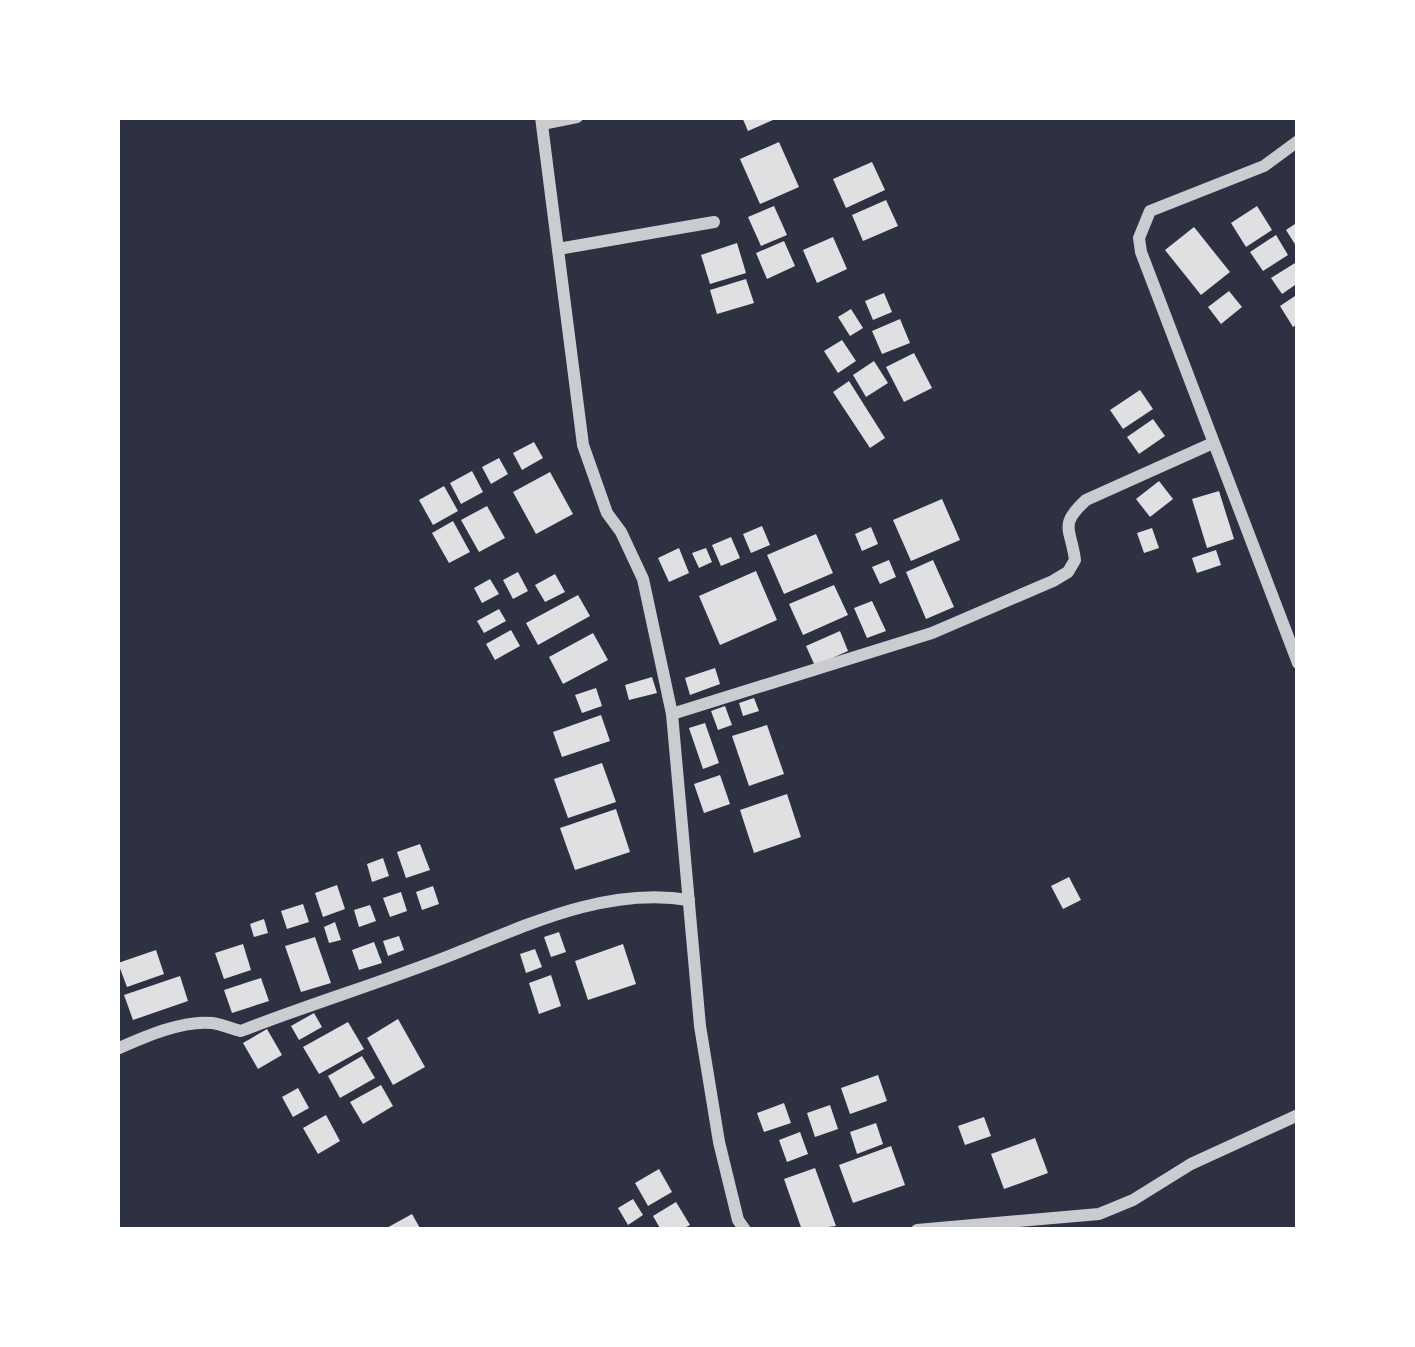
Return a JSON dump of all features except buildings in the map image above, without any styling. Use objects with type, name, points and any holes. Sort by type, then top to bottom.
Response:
[{"type":"street","points":[[577,117],[541,120],[584,445],[607,513],[644,579],[672,714],[700,1027],[719,1142],[734,1208],[745,1230]]},
{"type":"street","points":[[1298,141],[1264,166],[1150,211],[1141,226],[1141,252],[1298,663]]},
{"type":"street","points":[[558,249],[714,222]]},
{"type":"street","points":[[672,714],[932,633],[1053,581],[1068,572],[1075,560],[1066,528],[1070,514],[1086,500],[1214,443]]},
{"type":"street","points":[[117,1048],[200,1024],[241,1030],[590,906],[642,895],[688,900]]},
{"type":"street","points":[[917,1230],[1099,1214],[1133,1200],[1191,1164],[1298,1115]]}]
